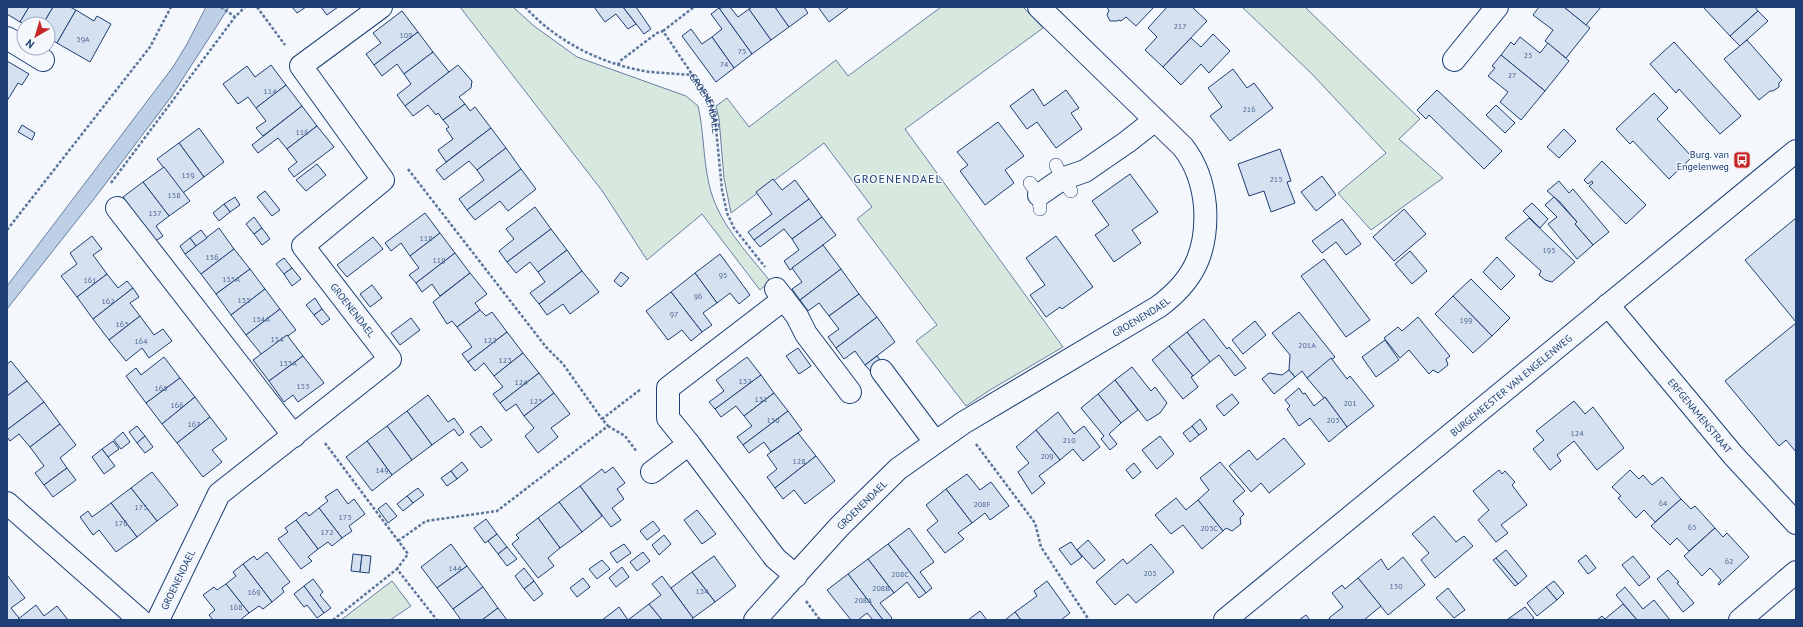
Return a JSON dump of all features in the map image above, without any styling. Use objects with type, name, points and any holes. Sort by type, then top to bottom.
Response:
[{"type":"street","points":[[381,7],[302,66],[383,180]]},
{"type":"street","name":"GROENENDAEL","points":[[755,620],[839,527],[878,486],[898,469],[963,423],[1158,307],[1174,295],[1192,272],[1202,251],[1206,226],[1202,183],[1195,164],[1188,153],[1039,7]]},
{"type":"street","points":[[1454,60],[1497,7]]},
{"type":"street","points":[[7,38],[43,60]]},
{"type":"street","points":[[1036,196],[1063,178],[1085,171],[1155,120]]},
{"type":"street","name":"BURGEMEESTER VAN ENGELENWEG","points":[[1225,620],[1796,151]]},
{"type":"street","name":"GROENENDAEL","points":[[158,620],[219,494],[302,430],[390,358],[303,246],[383,180]]},
{"type":"street","points":[[117,208],[302,430]]},
{"type":"street","points":[[796,576],[775,558],[668,418],[668,388],[776,287],[797,316],[806,334],[850,392]]},
{"type":"street","name":"ERFGENAMENSTRAAT","points":[[1608,305],[1733,455],[1796,523]]},
{"type":"street","points":[[882,371],[935,442]]},
{"type":"street","points":[[652,472],[688,444]]},
{"type":"street","points":[[7,503],[140,620]]},
{"type":"street","points":[[1740,620],[1796,572]]},
{"type":"path","points":[[7,230],[150,47],[171,7]]},
{"type":"path","points":[[221,7],[235,16]]},
{"type":"path","points":[[109,186],[235,16],[245,7]]},
{"type":"path","points":[[257,7],[302,66]]},
{"type":"path","name":"GROENENDAEL","points":[[525,7],[544,25],[561,38],[587,53],[618,65],[650,72],[693,75],[710,101],[714,112],[722,190],[729,218],[734,228],[776,287]]},
{"type":"path","points":[[618,65],[620,60],[657,33],[663,31],[694,7]]},
{"type":"path","points":[[663,31],[693,75]]},
{"type":"path","points":[[383,180],[405,166],[546,347],[563,364],[602,419],[608,426],[625,436]]},
{"type":"path","points":[[602,419],[649,383],[668,388]]},
{"type":"path","points":[[963,423],[976,444],[1035,523],[1041,547],[1089,620]]},
{"type":"path","points":[[398,541],[426,521],[498,511],[608,426]]},
{"type":"path","points":[[302,430],[408,554],[397,569],[333,620]]},
{"type":"path","points":[[397,569],[437,620]]},
{"type":"shaded area","points":[[460,7],[513,7],[534,26],[577,57],[686,96],[698,106],[707,174],[713,198],[734,236],[770,281],[760,290],[702,214],[647,260],[603,192]]},
{"type":"shaded area","points":[[941,7],[1023,7],[1043,28],[905,129],[1063,347],[966,406],[916,341],[937,325],[857,219],[872,207],[824,143],[731,213],[724,178],[719,119],[716,106],[727,98],[749,127],[836,60],[848,76]]},
{"type":"shaded area","points":[[1242,7],[1305,7],[1420,119],[1399,139],[1443,178],[1371,230],[1338,193],[1386,153],[1312,74]]},
{"type":"shaded area","points":[[392,581],[411,606],[390,620],[341,620]]},
{"type":"water","points":[[206,7],[229,7],[171,97],[97,195],[7,309],[7,286],[173,67]]},
{"type":"building","points":[[7,7],[29,7],[24,16],[16,16],[16,20],[7,14]]},
{"type":"building","points":[[29,7],[53,7],[48,16],[24,16]]},
{"type":"building","points":[[53,7],[70,7],[76,10],[57,43],[56,16],[48,16]]},
{"type":"building","points":[[292,7],[306,7],[297,13]]},
{"type":"building","points":[[321,7],[338,7],[327,15]]},
{"type":"building","points":[[594,7],[623,7],[636,24],[628,29],[616,14],[605,22]]},
{"type":"building","points":[[623,7],[636,7],[651,29],[644,34]]},
{"type":"building","points":[[730,7],[738,17],[749,9],[771,40],[752,54],[719,8]]},
{"type":"building","points":[[752,7],[775,7],[789,27],[771,40],[749,9]]},
{"type":"building","points":[[775,7],[804,7],[808,13],[789,27]]},
{"type":"building","points":[[818,7],[849,7],[829,22]]},
{"type":"building","points":[[1106,7],[1154,7],[1136,26],[1126,17],[1121,21],[1110,21],[1107,15],[1109,10]]},
{"type":"building","points":[[1167,7],[1192,7],[1207,21],[1163,67],[1145,50],[1157,37],[1148,28]]},
{"type":"building","points":[[1539,7],[1564,7],[1590,28],[1566,58],[1545,41],[1553,30],[1533,15]]},
{"type":"building","points":[[1564,7],[1601,7],[1586,25]]},
{"type":"building","points":[[1703,7],[1755,7],[1758,11],[1730,36]]},
{"type":"building","points":[[719,8],[752,54],[734,68],[712,37],[722,29],[711,14]]},
{"type":"building","points":[[76,10],[94,21],[97,16],[111,24],[90,62],[57,43]]},
{"type":"building","points":[[402,11],[418,32],[374,65],[366,54],[381,43],[373,33]]},
{"type":"building","points":[[1758,11],[1768,21],[1740,46],[1730,36]]},
{"type":"building","points":[[691,29],[702,44],[712,37],[734,68],[716,82],[682,36]]},
{"type":"building","points":[[418,32],[433,52],[404,74],[397,64],[382,76],[374,65]]},
{"type":"building","points":[[1213,34],[1230,51],[1209,73],[1201,64],[1181,85],[1163,67],[1191,38],[1201,47]]},
{"type":"building","points":[[1520,37],[1540,53],[1548,43],[1569,61],[1545,91],[1501,55],[1511,42],[1514,45]]},
{"type":"building","points":[[1747,40],[1782,80],[1779,83],[1779,87],[1773,91],[1770,91],[1759,100],[1724,59]]},
{"type":"building","points":[[1674,42],[1741,116],[1720,134],[1679,89],[1676,93],[1650,64]]},
{"type":"building","points":[[433,52],[449,72],[405,106],[397,95],[411,84],[404,74]]},
{"type":"building","points":[[1501,55],[1545,91],[1521,120],[1500,102],[1508,92],[1488,76],[1495,68],[1492,66]]},
{"type":"building","points":[[7,61],[29,74],[22,85],[18,83],[7,101]]},
{"type":"building","points":[[271,65],[286,85],[256,108],[248,97],[238,104],[223,84],[247,66],[255,77]]},
{"type":"building","points":[[458,65],[472,81],[471,88],[459,97],[465,104],[443,120],[438,113],[436,115],[428,105],[413,116],[405,106]]},
{"type":"building","points":[[1233,69],[1247,88],[1254,83],[1273,108],[1230,141],[1210,116],[1222,107],[1208,88]]},
{"type":"building","points":[[286,85],[302,106],[263,136],[256,128],[266,121],[256,108]]},
{"type":"building","points":[[1033,89],[1044,106],[1066,90],[1079,108],[1071,113],[1082,129],[1056,148],[1037,122],[1027,129],[1010,106]]},
{"type":"building","points":[[1437,90],[1502,151],[1484,169],[1429,115],[1426,119],[1417,110]]},
{"type":"building","points":[[1654,93],[1668,108],[1657,119],[1692,157],[1669,179],[1633,141],[1630,144],[1616,129]]},
{"type":"building","points":[[465,104],[470,111],[475,107],[491,128],[446,162],[438,150],[453,139],[446,129],[449,127],[443,120]]},
{"type":"building","points":[[1496,105],[1515,123],[1505,133],[1486,115]]},
{"type":"building","points":[[302,106],[317,126],[287,149],[278,138],[258,153],[252,145]]},
{"type":"building","points":[[998,122],[1024,156],[1005,170],[1014,183],[985,205],[960,171],[968,165],[957,152]]},
{"type":"building","points":[[22,125],[35,133],[32,140],[18,132]]},
{"type":"building","points":[[317,126],[334,147],[294,177],[288,169],[297,162],[287,149]]},
{"type":"building","points":[[199,128],[224,162],[204,177],[179,143]]},
{"type":"building","points":[[491,128],[506,148],[477,170],[469,161],[444,180],[436,170]]},
{"type":"building","points":[[1564,129],[1576,141],[1559,158],[1547,147]]},
{"type":"building","points":[[179,143],[204,177],[183,193],[157,159]]},
{"type":"building","points":[[506,148],[521,169],[467,210],[459,199],[484,180],[477,170]]},
{"type":"building","points":[[1280,149],[1291,181],[1287,182],[1295,203],[1271,212],[1264,191],[1249,196],[1238,164]]},
{"type":"building","points":[[1602,161],[1646,205],[1626,224],[1589,186],[1593,183],[1592,181],[1588,184],[1584,180]]},
{"type":"building","points":[[317,164],[326,175],[306,191],[296,180]]},
{"type":"building","points":[[164,167],[190,201],[169,216],[143,182]]},
{"type":"building","points":[[521,169],[536,189],[508,211],[500,201],[475,220],[467,210]]},
{"type":"building","points":[[1130,174],[1158,212],[1132,230],[1141,243],[1114,262],[1095,235],[1109,225],[1092,201]]},
{"type":"building","points":[[1322,176],[1336,195],[1316,211],[1301,192]]},
{"type":"building","points":[[773,179],[782,190],[795,180],[809,199],[754,240],[748,232],[772,214],[756,192]]},
{"type":"building","points":[[1559,181],[1569,193],[1573,189],[1609,232],[1593,245],[1575,224],[1577,222],[1560,202],[1547,191]]},
{"type":"building","points":[[143,182],[169,216],[156,226],[163,236],[151,244],[133,220],[138,217],[123,197]]},
{"type":"building","points":[[265,191],[280,210],[272,216],[257,197]]},
{"type":"building","points":[[235,197],[240,205],[230,212],[224,204]]},
{"type":"building","points":[[1554,197],[1577,222],[1575,224],[1593,245],[1577,259],[1548,224],[1557,217],[1545,205]]},
{"type":"building","points":[[809,199],[822,217],[792,239],[784,229],[760,247],[754,240]]},
{"type":"building","points":[[1532,203],[1548,219],[1540,228],[1523,211]]},
{"type":"building","points":[[224,204],[230,212],[219,221],[213,213]]},
{"type":"building","points":[[535,207],[551,229],[507,262],[499,251],[514,239],[506,229]]},
{"type":"building","points":[[1404,209],[1426,234],[1394,261],[1373,237]]},
{"type":"building","points":[[425,213],[440,233],[410,256],[401,243],[391,251],[385,243]]},
{"type":"building","points":[[254,217],[262,228],[254,234],[246,224]]},
{"type":"building","points":[[822,217],[836,235],[790,270],[784,261],[799,250],[792,239]]},
{"type":"building","points":[[1529,218],[1575,262],[1552,282],[1545,280],[1539,275],[1541,271],[1505,238]]},
{"type":"building","points":[[1796,218],[1796,322],[1745,260]]},
{"type":"building","points":[[1342,219],[1361,244],[1346,255],[1336,242],[1322,253],[1312,241]]},
{"type":"building","points":[[219,228],[234,249],[201,274],[185,254]]},
{"type":"building","points":[[262,228],[270,239],[262,245],[254,234]]},
{"type":"building","points":[[551,229],[567,250],[538,272],[530,262],[516,273],[507,262]]},
{"type":"building","points":[[201,230],[207,238],[196,246],[190,238]]},
{"type":"building","points":[[440,233],[455,253],[416,283],[409,275],[419,268],[410,256]]},
{"type":"building","points":[[92,236],[102,249],[93,255],[107,274],[77,297],[61,276],[77,264],[70,253]]},
{"type":"building","points":[[1056,236],[1093,287],[1062,309],[1060,307],[1046,317],[1030,295],[1045,285],[1026,258]]},
{"type":"building","points":[[373,237],[383,249],[347,277],[337,265]]},
{"type":"building","points":[[190,238],[196,246],[185,254],[180,246]]},
{"type":"building","points":[[823,245],[841,269],[800,300],[792,289],[802,282],[792,268]]},
{"type":"building","points":[[234,249],[250,269],[216,294],[201,274]]},
{"type":"building","points":[[567,250],[582,271],[539,304],[530,293],[545,282],[538,272]]},
{"type":"building","points":[[1410,251],[1427,271],[1412,284],[1395,264]]},
{"type":"building","points":[[455,253],[470,273],[440,296],[432,284],[422,292],[416,283]]},
{"type":"building","points":[[720,254],[750,295],[739,304],[730,293],[717,303],[695,273]]},
{"type":"building","points":[[1497,257],[1515,276],[1501,290],[1483,272]]},
{"type":"building","points":[[284,258],[292,268],[284,274],[276,264]]},
{"type":"building","points":[[1324,259],[1370,320],[1346,337],[1301,276]]},
{"type":"building","points":[[292,268],[301,279],[292,286],[284,274]]},
{"type":"building","points":[[250,269],[265,289],[231,315],[216,294]]},
{"type":"building","points":[[841,269],[859,294],[829,316],[819,303],[808,311],[800,300]]},
{"type":"building","points":[[582,271],[599,292],[570,314],[563,304],[547,315],[539,304]]},
{"type":"building","points":[[621,272],[629,278],[621,287],[614,281]]},
{"type":"building","points":[[470,273],[487,294],[475,303],[480,310],[457,327],[452,321],[447,324],[433,302]]},
{"type":"building","points":[[695,273],[717,303],[703,313],[712,325],[702,332],[671,292]]},
{"type":"building","points":[[107,274],[118,288],[127,281],[133,288],[93,319],[77,297]]},
{"type":"building","points":[[1471,279],[1510,318],[1492,336],[1453,296]]},
{"type":"building","points":[[372,285],[382,298],[370,307],[360,294]]},
{"type":"building","points":[[133,288],[139,297],[130,303],[140,316],[109,340],[93,319]]},
{"type":"building","points":[[265,289],[280,309],[246,335],[231,315]]},
{"type":"building","points":[[671,292],[702,332],[691,341],[682,330],[668,340],[646,311]]},
{"type":"building","points":[[859,294],[877,317],[836,348],[828,337],[839,329],[829,316]]},
{"type":"building","points":[[1453,296],[1492,336],[1473,353],[1435,314]]},
{"type":"building","points":[[315,298],[322,309],[314,315],[306,305]]},
{"type":"building","points":[[280,309],[296,330],[262,355],[246,335]]},
{"type":"building","points":[[322,309],[330,319],[322,325],[314,315]]},
{"type":"building","points":[[480,310],[486,316],[492,312],[507,332],[468,362],[462,354],[472,347],[457,327]]},
{"type":"building","points":[[1299,312],[1335,357],[1307,378],[1302,371],[1295,377],[1289,370],[1290,355],[1272,333]]},
{"type":"building","points":[[140,316],[154,335],[163,329],[172,341],[149,358],[142,348],[126,361],[109,340]]},
{"type":"building","points":[[877,317],[895,342],[865,365],[855,351],[844,359],[836,348]]},
{"type":"building","points":[[1418,317],[1450,356],[1446,359],[1448,365],[1438,373],[1433,370],[1429,374],[1409,350],[1400,358],[1384,338],[1398,327],[1402,331]]},
{"type":"building","points":[[411,318],[420,330],[400,345],[391,333]]},
{"type":"building","points":[[1204,319],[1227,349],[1229,347],[1246,368],[1235,376],[1219,355],[1210,362],[1187,332]]},
{"type":"building","points":[[1255,321],[1266,335],[1243,354],[1232,340]]},
{"type":"building","points":[[1796,323],[1796,452],[1786,440],[1779,446],[1725,381]]},
{"type":"building","points":[[507,332],[523,353],[494,376],[484,363],[475,371],[468,362]]},
{"type":"building","points":[[1187,332],[1210,362],[1193,376],[1169,346]]},
{"type":"building","points":[[287,335],[303,356],[269,381],[253,360]]},
{"type":"building","points":[[1385,340],[1399,360],[1376,377],[1362,357]]},
{"type":"building","points":[[1169,346],[1193,376],[1191,377],[1198,387],[1183,399],[1152,360]]},
{"type":"building","points":[[798,348],[811,366],[799,374],[786,356]]},
{"type":"building","points":[[523,353],[539,373],[500,403],[493,394],[503,387],[494,376]]},
{"type":"building","points":[[303,356],[324,383],[298,402],[293,395],[284,402],[269,381]]},
{"type":"building","points":[[877,356],[884,365],[873,374],[865,365]]},
{"type":"building","points":[[164,357],[180,378],[146,403],[126,376],[136,368],[141,375]]},
{"type":"building","points":[[747,357],[761,375],[715,409],[709,402],[724,391],[716,380]]},
{"type":"building","points":[[1331,358],[1347,379],[1350,376],[1374,406],[1347,427],[1325,397],[1324,398],[1307,378]]},
{"type":"building","points":[[11,361],[27,381],[7,396],[7,364]]},
{"type":"building","points":[[1132,367],[1151,391],[1155,387],[1167,403],[1160,413],[1147,421],[1115,380]]},
{"type":"building","points":[[1289,370],[1295,377],[1274,394],[1262,379],[1269,373],[1282,375]]},
{"type":"building","points":[[539,373],[554,393],[524,416],[516,404],[506,411],[500,403]]},
{"type":"building","points":[[761,375],[774,393],[744,416],[736,406],[721,417],[715,409]]},
{"type":"building","points":[[180,378],[195,397],[162,424],[146,403]]},
{"type":"building","points":[[1115,380],[1138,410],[1121,423],[1098,394]]},
{"type":"building","points":[[27,381],[44,402],[7,430],[7,396]]},
{"type":"building","points":[[1299,388],[1303,394],[1305,393],[1314,406],[1325,397],[1347,427],[1329,442],[1310,418],[1299,426],[1287,409],[1290,406],[1285,400]]},
{"type":"building","points":[[554,393],[570,414],[551,428],[558,437],[538,453],[525,436],[534,428],[524,416]]},
{"type":"building","points":[[774,393],[788,411],[743,445],[737,437],[752,426],[744,416]]},
{"type":"building","points":[[1098,394],[1121,423],[1109,434],[1117,444],[1110,450],[1101,439],[1104,436],[1081,408]]},
{"type":"building","points":[[1232,394],[1239,403],[1224,416],[1216,406]]},
{"type":"building","points":[[428,395],[448,422],[454,418],[464,432],[459,436],[454,429],[432,445],[407,411]]},
{"type":"building","points":[[195,397],[210,417],[177,443],[162,424]]},
{"type":"building","points":[[1574,401],[1585,414],[1593,407],[1624,448],[1597,470],[1574,441],[1557,455],[1561,461],[1550,470],[1533,449],[1544,440],[1536,431]]},
{"type":"building","points":[[44,402],[60,424],[30,447],[19,434],[10,441],[7,437],[7,430]]},
{"type":"building","points":[[407,411],[432,445],[412,460],[387,426]]},
{"type":"building","points":[[788,411],[802,430],[771,452],[764,442],[749,453],[743,445]]},
{"type":"building","points":[[1058,412],[1074,434],[1084,426],[1100,447],[1083,461],[1073,449],[1060,460],[1036,430]]},
{"type":"building","points":[[210,417],[227,439],[212,450],[222,462],[203,477],[177,443]]},
{"type":"building","points":[[1200,419],[1207,429],[1199,435],[1192,426]]},
{"type":"building","points":[[60,424],[76,445],[60,458],[67,468],[44,485],[35,473],[44,466],[30,447]]},
{"type":"building","points":[[137,426],[145,436],[137,443],[129,432]]},
{"type":"building","points":[[387,426],[412,460],[392,475],[367,441]]},
{"type":"building","points":[[481,426],[492,440],[481,448],[470,434]]},
{"type":"building","points":[[1192,426],[1199,435],[1190,442],[1183,433]]},
{"type":"building","points":[[1036,430],[1060,460],[1039,476],[1045,483],[1032,494],[1018,472],[1029,463],[1016,447]]},
{"type":"building","points":[[123,432],[130,442],[121,449],[114,440]]},
{"type":"building","points":[[798,433],[816,456],[775,488],[767,477],[777,469],[767,455]]},
{"type":"building","points":[[145,436],[153,447],[145,453],[137,443]]},
{"type":"building","points":[[1160,436],[1174,454],[1157,469],[1142,450]]},
{"type":"building","points":[[1284,438],[1305,464],[1269,493],[1261,483],[1251,492],[1229,466],[1249,450],[1257,460]]},
{"type":"building","points":[[113,441],[119,449],[108,457],[102,449]]},
{"type":"building","points":[[367,441],[392,475],[372,491],[346,457]]},
{"type":"building","points":[[102,449],[115,466],[104,474],[92,457]]},
{"type":"building","points":[[816,456],[835,481],[805,504],[794,490],[783,499],[775,488]]},
{"type":"building","points":[[462,462],[468,470],[457,479],[451,471]]},
{"type":"building","points":[[1220,462],[1245,491],[1233,501],[1244,514],[1240,518],[1241,524],[1232,531],[1226,528],[1223,531],[1198,500],[1209,490],[1200,478]]},
{"type":"building","points":[[1134,463],[1141,472],[1133,479],[1126,470]]},
{"type":"building","points":[[613,467],[625,483],[617,489],[624,499],[612,508],[621,520],[611,527],[580,486],[602,469],[605,473]]},
{"type":"building","points":[[67,468],[76,480],[53,497],[44,485]]},
{"type":"building","points":[[1499,470],[1502,474],[1505,471],[1515,482],[1512,485],[1527,505],[1501,525],[1508,533],[1496,542],[1478,520],[1489,510],[1473,491]]},
{"type":"building","points":[[1630,470],[1639,479],[1643,475],[1652,485],[1662,477],[1681,499],[1655,522],[1644,510],[1636,518],[1618,498],[1621,496],[1612,487]]},
{"type":"building","points":[[451,471],[457,479],[447,486],[441,478]]},
{"type":"building","points":[[152,472],[178,505],[157,521],[131,488]]},
{"type":"building","points":[[967,474],[980,490],[991,482],[1009,506],[990,520],[985,513],[972,523],[946,489]]},
{"type":"building","points":[[580,486],[602,516],[582,532],[559,502]]},
{"type":"building","points":[[131,488],[157,521],[137,537],[111,503]]},
{"type":"building","points":[[418,488],[424,495],[413,503],[407,496]]},
{"type":"building","points":[[337,489],[348,504],[354,499],[365,514],[349,526],[352,531],[342,538],[319,508],[328,501],[325,497]]},
{"type":"building","points":[[946,489],[972,523],[958,533],[964,539],[945,553],[927,530],[938,521],[926,505]]},
{"type":"building","points":[[407,496],[413,503],[403,511],[397,504]]},
{"type":"building","points":[[1176,498],[1186,510],[1198,500],[1223,531],[1202,549],[1183,525],[1171,534],[1155,515]]},
{"type":"building","points":[[1681,499],[1691,509],[1695,506],[1715,528],[1689,551],[1677,538],[1670,545],[1651,526]]},
{"type":"building","points":[[559,502],[582,532],[560,548],[538,518]]},
{"type":"building","points":[[111,503],[137,537],[116,552],[99,530],[93,535],[80,517],[88,511],[92,517]]},
{"type":"building","points":[[386,503],[397,516],[388,523],[378,509]]},
{"type":"building","points":[[319,508],[342,538],[332,546],[328,542],[318,549],[296,520],[306,512],[309,516]]},
{"type":"building","points":[[697,510],[716,534],[702,544],[684,520]]},
{"type":"building","points":[[1434,516],[1456,542],[1464,536],[1473,546],[1435,578],[1421,560],[1429,553],[1412,534]]},
{"type":"building","points":[[538,518],[560,548],[548,558],[554,566],[538,578],[512,544],[519,538],[516,535]]},
{"type":"building","points":[[486,519],[497,534],[485,543],[474,528]]},
{"type":"building","points":[[296,520],[318,549],[308,557],[312,561],[301,569],[278,539],[288,532],[285,528]]},
{"type":"building","points":[[653,521],[660,530],[647,540],[640,531]]},
{"type":"building","points":[[909,528],[934,562],[920,572],[932,588],[926,593],[888,544]]},
{"type":"building","points":[[1715,528],[1723,537],[1727,533],[1749,557],[1719,585],[1718,584],[1721,580],[1710,568],[1702,576],[1684,556]]},
{"type":"building","points":[[497,534],[507,547],[498,554],[488,541]]},
{"type":"building","points":[[664,535],[671,544],[659,555],[652,545]]},
{"type":"building","points":[[1088,540],[1105,560],[1094,569],[1077,550]]},
{"type":"building","points":[[1071,542],[1082,557],[1071,565],[1059,549]]},
{"type":"building","points":[[451,544],[467,566],[437,588],[421,567]]},
{"type":"building","points":[[624,544],[631,553],[617,563],[610,553]]},
{"type":"building","points":[[888,544],[926,593],[919,598],[907,582],[894,593],[868,559]]},
{"type":"building","points":[[1151,544],[1174,572],[1136,603],[1128,594],[1115,605],[1096,582],[1123,559],[1127,564]]},
{"type":"building","points":[[507,547],[517,559],[507,566],[498,554]]},
{"type":"building","points":[[1506,550],[1527,576],[1518,584],[1496,558]]},
{"type":"building","points":[[267,552],[290,582],[282,588],[284,592],[272,602],[243,564],[254,556],[257,560]]},
{"type":"building","points":[[643,552],[650,561],[637,571],[630,562]]},
{"type":"building","points":[[353,554],[362,555],[360,572],[351,571]]},
{"type":"building","points":[[362,555],[371,556],[369,573],[360,572]]},
{"type":"building","points":[[1586,555],[1596,568],[1588,574],[1578,561]]},
{"type":"building","points":[[714,556],[736,586],[715,602],[692,572]]},
{"type":"building","points":[[1633,556],[1650,577],[1639,586],[1622,565]]},
{"type":"building","points":[[1403,557],[1425,585],[1388,615],[1358,578],[1381,559],[1388,570]]},
{"type":"building","points":[[1496,558],[1518,584],[1515,586],[1493,560]]},
{"type":"building","points":[[868,559],[894,593],[880,603],[892,618],[890,620],[883,620],[848,574]]},
{"type":"building","points":[[602,560],[610,569],[597,579],[589,569]]},
{"type":"building","points":[[243,564],[272,602],[263,609],[259,606],[249,613],[226,584],[236,576],[233,572]]},
{"type":"building","points":[[467,566],[483,587],[453,609],[437,588]]},
{"type":"building","points":[[622,567],[629,577],[616,587],[609,578]]},
{"type":"building","points":[[524,568],[534,581],[524,589],[515,576]]},
{"type":"building","points":[[1668,570],[1679,582],[1677,583],[1694,603],[1683,612],[1657,579]]},
{"type":"building","points":[[692,572],[715,602],[693,618],[671,588]]},
{"type":"building","points":[[848,574],[883,620],[873,620],[867,613],[858,620],[851,620],[827,590]]},
{"type":"building","points":[[7,575],[25,598],[11,608],[19,618],[17,620],[7,620]]},
{"type":"building","points":[[662,576],[693,618],[691,620],[662,620],[649,604],[661,595],[652,584]]},
{"type":"building","points":[[583,578],[590,587],[577,597],[570,588]]},
{"type":"building","points":[[1358,578],[1381,606],[1364,620],[1330,620],[1329,618],[1343,607],[1332,593],[1342,585],[1345,589]]},
{"type":"building","points":[[313,579],[323,592],[320,595],[331,608],[324,613],[304,586]]},
{"type":"building","points":[[534,581],[543,594],[534,601],[524,589]]},
{"type":"building","points":[[1047,581],[1070,613],[1061,620],[1021,620],[1015,612],[1037,596],[1034,591]]},
{"type":"building","points":[[1554,581],[1564,593],[1557,600],[1546,587]]},
{"type":"building","points":[[226,584],[249,613],[240,620],[213,620],[209,615],[215,610],[203,595],[214,587],[217,590]]},
{"type":"building","points":[[304,586],[324,613],[317,618],[307,605],[304,607],[294,594]]},
{"type":"building","points":[[483,587],[498,608],[482,620],[461,620],[453,609]]},
{"type":"building","points":[[1546,587],[1557,600],[1537,616],[1527,603]]},
{"type":"building","points":[[1625,587],[1643,609],[1654,600],[1670,620],[1637,620],[1616,595]]},
{"type":"building","points":[[1448,588],[1465,610],[1454,618],[1436,598]]},
{"type":"building","points":[[649,604],[662,620],[628,620]]},
{"type":"building","points":[[1623,604],[1637,620],[1605,619]]},
{"type":"building","points":[[36,605],[44,616],[57,606],[68,620],[17,620]]},
{"type":"building","points":[[619,607],[628,620],[602,620],[610,614]]},
{"type":"building","points":[[1525,607],[1534,618],[1531,620],[1508,619]]},
{"type":"building","points":[[498,608],[507,620],[482,620]]},
{"type":"building","points":[[980,611],[987,620],[968,620]]},
{"type":"building","points":[[1015,612],[1021,620],[1005,620]]},
{"type":"building","points":[[1306,615],[1310,620],[1299,620]]},
{"type":"building","points":[[1602,616],[1606,620],[1597,620]]},
{"type":"place","name":"Burg. van Engelenweg","points":[[1742,160]]},
{"type":"district","name":"GROENENDAEL","points":[[898,179]]}]
